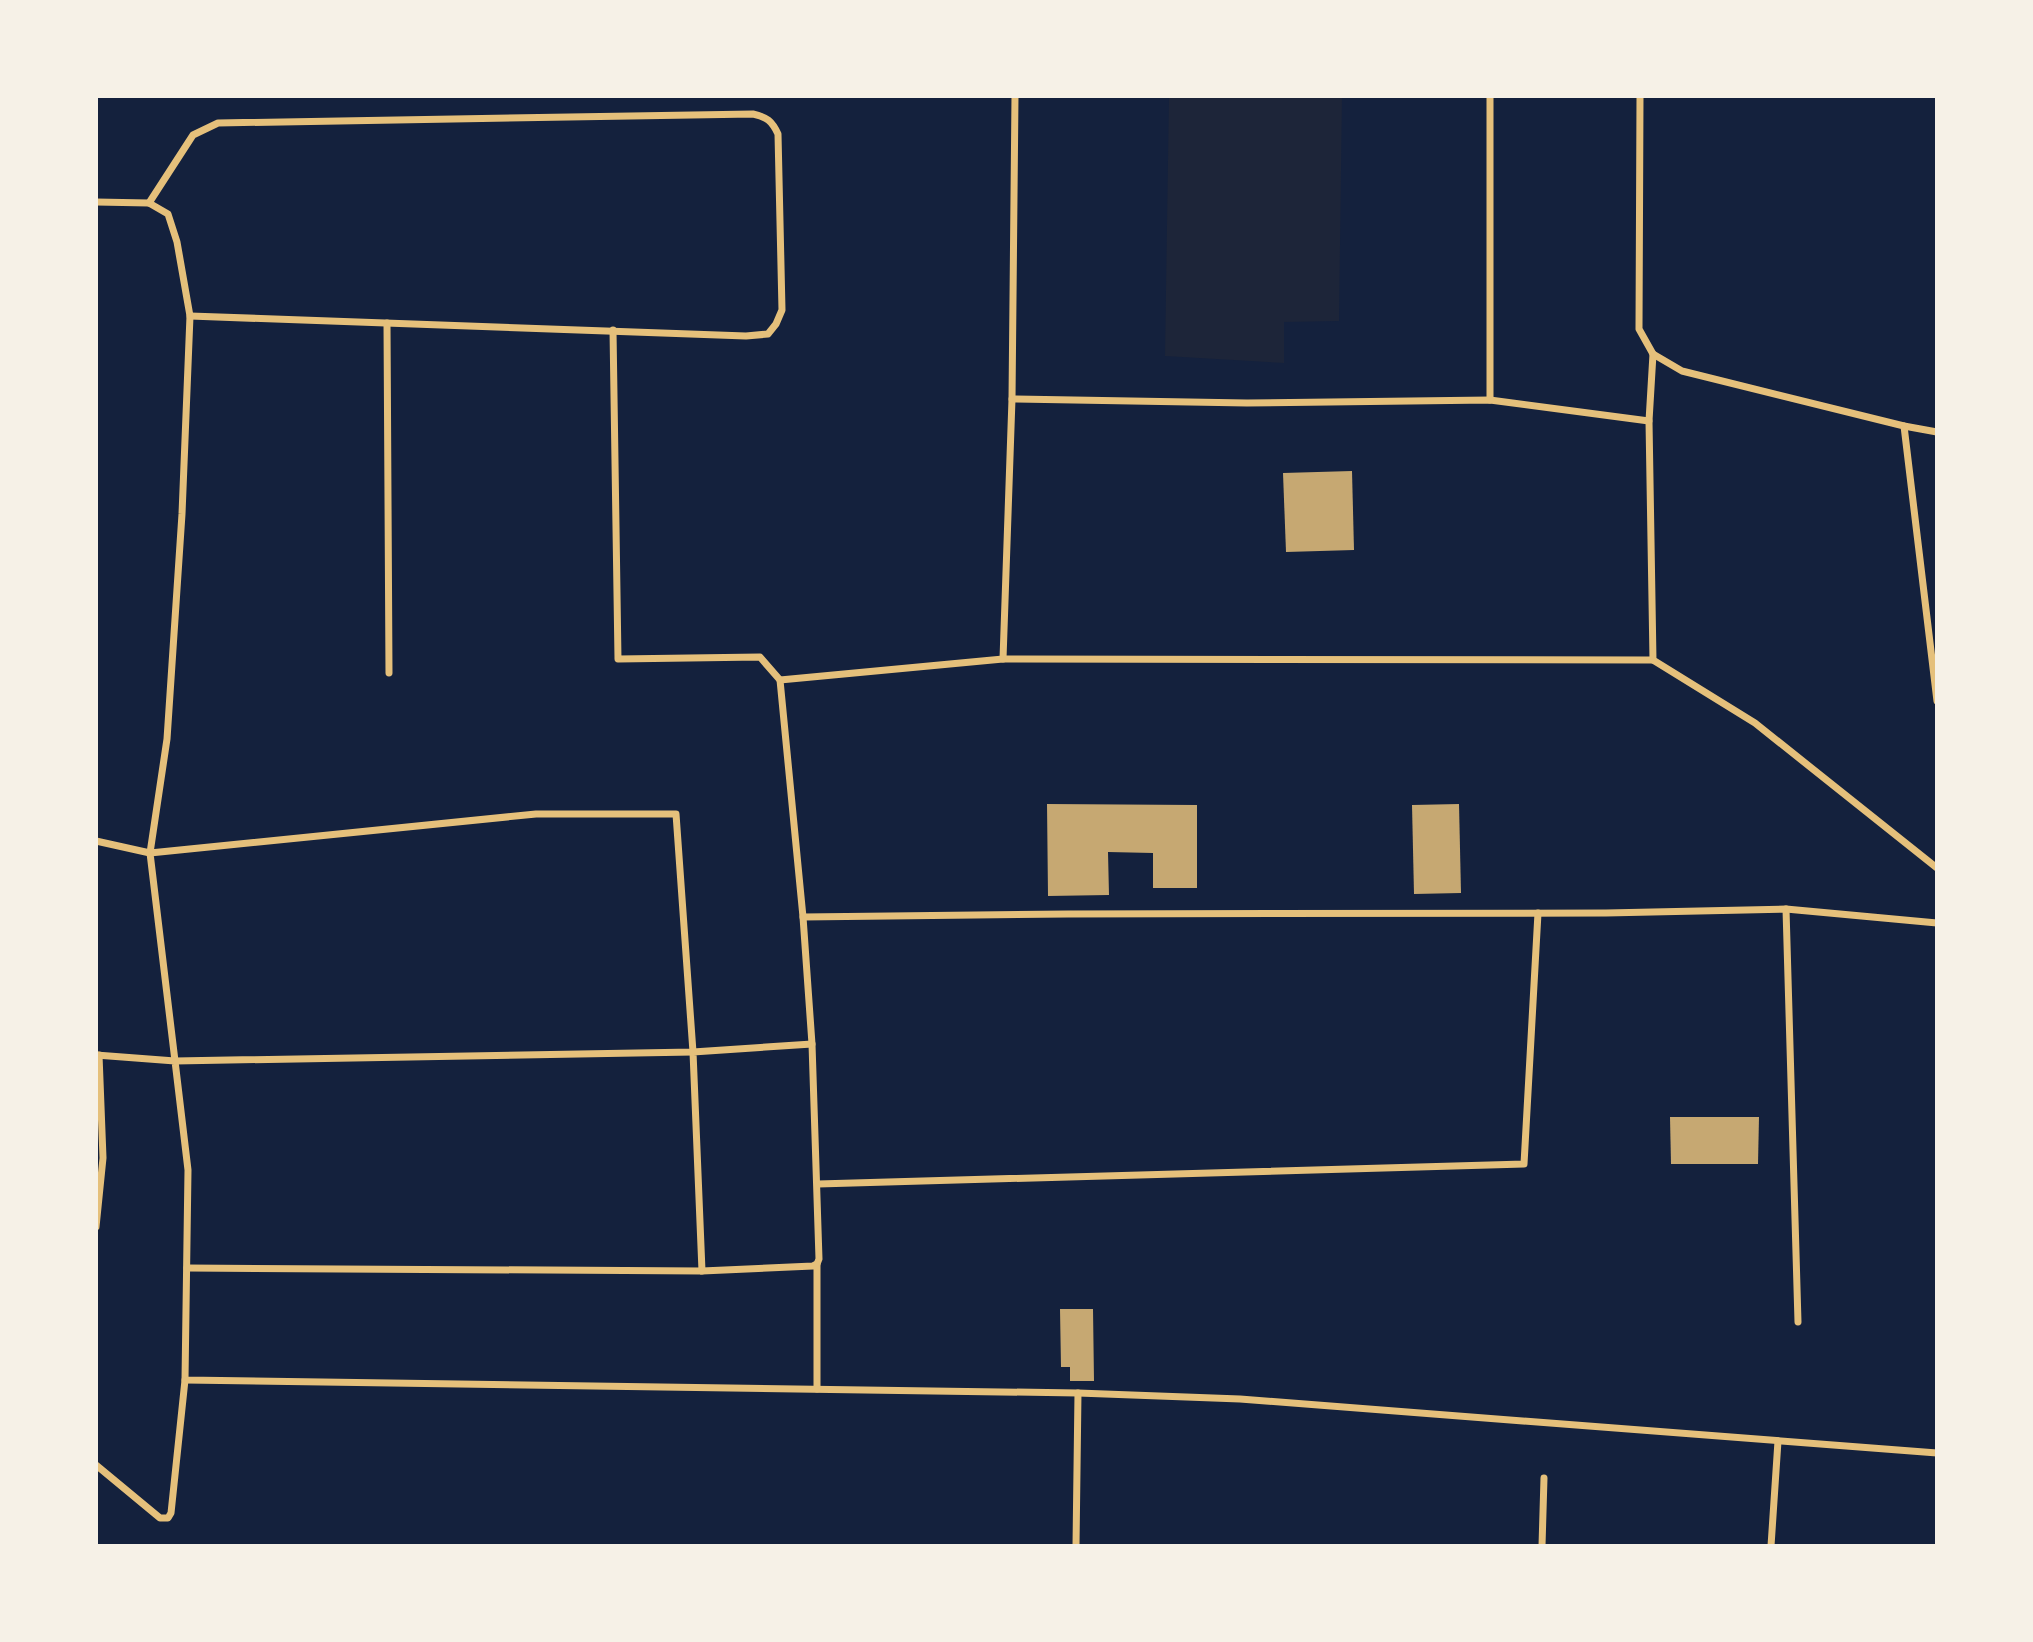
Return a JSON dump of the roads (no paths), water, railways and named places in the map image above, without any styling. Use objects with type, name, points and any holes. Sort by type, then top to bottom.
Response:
[{"type":"street","points":[[1003,659],[1012,399],[1015,96]]},
{"type":"street","points":[[1490,96],[1490,400]]},
{"type":"street","points":[[1640,96],[1639,329],[1653,354],[1682,371],[1937,432]]},
{"type":"street","points":[[149,203],[193,135],[218,123],[753,114],[766,117],[774,124],[778,134],[782,310],[768,334],[746,336],[190,316]]},
{"type":"street","points":[[96,202],[149,203],[168,214],[177,242],[190,316],[182,514],[167,739],[150,853],[188,1170],[185,1380],[171,1513],[168,1518],[160,1518],[96,1465]]},
{"type":"street","points":[[387,323],[389,673]]},
{"type":"street","points":[[613,330],[618,659],[760,657],[780,680],[803,917],[812,1044],[818,1184],[817,1389]]},
{"type":"street","points":[[1653,354],[1649,421],[1653,660]]},
{"type":"street","points":[[1012,399],[1247,403],[1490,400],[1649,421]]},
{"type":"street","points":[[1904,426],[1935,663],[1937,701]]},
{"type":"street","points":[[780,680],[1003,659],[1653,660],[1755,723],[1937,868]]},
{"type":"street","points":[[96,841],[150,853],[536,814],[676,814],[693,1052],[702,1270]]},
{"type":"street","points":[[803,917],[1786,909],[1937,923]]},
{"type":"street","points":[[1786,909],[1798,1322]]},
{"type":"street","points":[[818,1184],[1524,1164],[1538,913]]},
{"type":"street","points":[[96,1227],[103,1158],[98,1055],[175,1060],[693,1052],[812,1044]]},
{"type":"street","points":[[187,1268],[702,1270],[817,1264]]},
{"type":"street","points":[[185,1380],[1078,1393],[1240,1399],[1937,1453]]},
{"type":"street","points":[[1076,1546],[1078,1393]]},
{"type":"street","points":[[1771,1546],[1778,1441]]},
{"type":"street","points":[[1542,1546],[1544,1478]]}]
